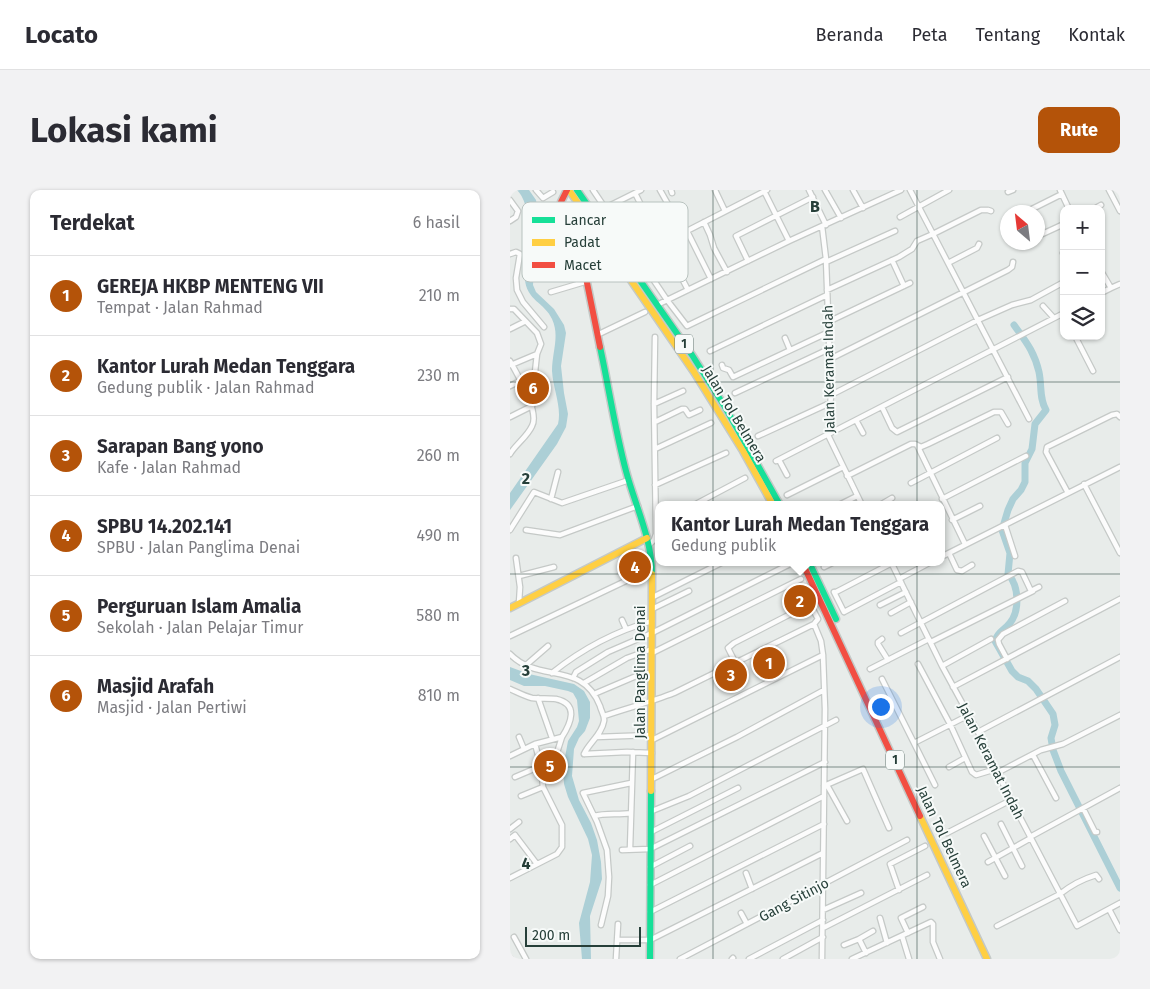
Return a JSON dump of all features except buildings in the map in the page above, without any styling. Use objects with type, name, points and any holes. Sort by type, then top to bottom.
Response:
[{"type":"main road","name":"Jalan Tol Belmera","points":[[568,190],[576,193]]},
{"type":"main road","points":[[561,202],[568,190]]},
{"type":"main road","name":"Jalan Panglima Denai","points":[[588,282],[629,480],[638,506],[652,561],[650,959]]},
{"type":"main road","name":"Jalan Tol Belmera","points":[[635,282],[694,372],[743,451],[771,501]]},
{"type":"main road","name":"Jalan Tol Belmera","points":[[639,282],[692,356],[725,407],[778,501]]},
{"type":"main road","points":[[510,608],[648,542]]},
{"type":"main road","name":"Jalan Tol Belmera","points":[[804,566],[987,959]]},
{"type":"main road","name":"Jalan Tol Belmera","points":[[811,566],[994,959]]},
{"type":"street","points":[[536,190],[543,198],[552,191],[561,202]]},
{"type":"street","points":[[593,190],[602,202]]},
{"type":"street","points":[[618,202],[641,190]]},
{"type":"street","points":[[660,190],[667,202]]},
{"type":"street","points":[[715,190],[725,211]]},
{"type":"street","points":[[748,190],[752,197]]},
{"type":"street","name":"Jalan Keramat Indah","points":[[809,190],[824,225],[831,395],[828,435],[860,501]]},
{"type":"street","points":[[825,190],[841,218]]},
{"type":"street","points":[[853,190],[862,208]]},
{"type":"street","points":[[910,190],[1029,419]]},
{"type":"street","points":[[900,217],[949,190]]},
{"type":"street","points":[[1109,190],[1119,205],[1120,212]]},
{"type":"street","points":[[711,279],[688,231],[752,197],[765,191],[789,241]]},
{"type":"street","points":[[661,303],[898,191]]},
{"type":"street","points":[[1038,205],[1061,192],[1066,205]]},
{"type":"street","points":[[635,193],[640,202]]},
{"type":"street","points":[[748,261],[736,236],[813,197]]},
{"type":"street","points":[[510,200],[518,212],[516,217],[510,221]]},
{"type":"street","points":[[710,351],[892,260],[912,249],[919,240],[981,210],[991,212]]},
{"type":"street","points":[[704,222],[726,272]]},
{"type":"street","points":[[1045,233],[1060,226]]},
{"type":"street","points":[[655,282],[684,324],[689,326],[895,230]]},
{"type":"street","points":[[948,263],[977,248],[979,244]]},
{"type":"street","points":[[510,254],[516,252],[520,254],[516,278],[519,296],[544,327]]},
{"type":"street","points":[[892,260],[904,286]]},
{"type":"street","points":[[830,359],[1008,270],[1012,267],[1013,262]]},
{"type":"street","points":[[510,281],[516,278]]},
{"type":"street","points":[[1105,278],[1111,288]]},
{"type":"street","points":[[551,292],[585,282]]},
{"type":"street","points":[[684,282],[688,290]]},
{"type":"street","points":[[828,322],[910,284]]},
{"type":"street","points":[[831,395],[978,320],[1012,305],[1031,300],[1060,284]]},
{"type":"street","points":[[1105,291],[1120,284]]},
{"type":"street","points":[[1043,306],[1053,317]]},
{"type":"street","points":[[510,309],[514,309],[524,322],[537,333],[541,347],[537,354],[534,381],[522,386]]},
{"type":"street","points":[[599,334],[645,312]]},
{"type":"street","points":[[787,475],[778,461],[1060,314]]},
{"type":"street","points":[[510,329],[524,322]]},
{"type":"street","points":[[722,365],[723,368],[729,370],[733,377],[828,332]]},
{"type":"street","points":[[655,337],[656,501]]},
{"type":"street","points":[[785,338],[790,350]]},
{"type":"street","points":[[1078,340],[1093,371]]},
{"type":"street","points":[[736,393],[829,349]]},
{"type":"street","points":[[510,454],[533,424],[532,406],[511,364],[537,354]]},
{"type":"street","points":[[882,407],[892,428],[897,432],[1008,377]]},
{"type":"street","points":[[510,386],[520,381]]},
{"type":"street","points":[[654,404],[683,391]]},
{"type":"street","points":[[758,436],[830,403]]},
{"type":"street","points":[[510,417],[532,406]]},
{"type":"street","points":[[655,422],[682,409],[689,415],[700,410]]},
{"type":"street","points":[[918,447],[996,411],[1001,412],[1008,424]]},
{"type":"street","points":[[1068,493],[1046,452],[1046,447],[1112,415],[1117,414],[1120,417]]},
{"type":"street","points":[[856,420],[863,433]]},
{"type":"street","points":[[655,449],[711,423]]},
{"type":"street","points":[[911,483],[997,438]]},
{"type":"street","points":[[848,476],[914,444],[918,447],[942,499],[1026,456]]},
{"type":"street","points":[[655,485],[726,453]]},
{"type":"street","points":[[945,555],[1120,467]]},
{"type":"street","points":[[787,496],[843,468]]},
{"type":"street","points":[[552,499],[558,472]]},
{"type":"street","points":[[702,501],[746,478]]},
{"type":"street","points":[[510,530],[533,493],[562,503],[629,480]]},
{"type":"street","points":[[1084,484],[1120,553]]},
{"type":"street","points":[[847,501],[858,496]]},
{"type":"street","points":[[887,501],[892,498]]},
{"type":"street","points":[[945,505],[965,544]]},
{"type":"street","points":[[526,530],[560,535],[638,506]]},
{"type":"street","points":[[952,520],[980,506]]},
{"type":"street","points":[[1004,525],[1015,556]]},
{"type":"street","points":[[954,536],[959,533]]},
{"type":"street","points":[[648,542],[655,537]]},
{"type":"street","points":[[949,553],[957,570],[962,571],[972,565]]},
{"type":"street","points":[[516,558],[519,576],[519,603]]},
{"type":"street","points":[[652,597],[715,566]]},
{"type":"street","points":[[573,678],[576,672],[598,658],[786,566]]},
{"type":"street","points":[[886,566],[835,592],[844,612],[924,566]]},
{"type":"street","name":"Jalan Keramat Indah","points":[[893,566],[1030,838],[1078,926],[1109,909]]},
{"type":"street","points":[[519,576],[554,567]]},
{"type":"street","points":[[901,633],[1020,571],[1032,591]]},
{"type":"street","points":[[510,636],[632,578]]},
{"type":"street","points":[[584,683],[627,658],[652,651],[801,579]]},
{"type":"street","points":[[870,669],[1020,598],[1039,587]]},
{"type":"street","points":[[652,609],[689,591]]},
{"type":"street","points":[[880,605],[906,592]]},
{"type":"street","points":[[953,687],[1120,600]]},
{"type":"street","points":[[1007,660],[998,640],[1003,634],[1065,601]]},
{"type":"street","points":[[891,612],[912,602]]},
{"type":"street","points":[[604,716],[674,693],[814,624],[818,619],[815,611],[810,604],[734,643],[728,648],[735,662]]},
{"type":"street","points":[[622,620],[626,629]]},
{"type":"street","points":[[552,672],[594,645],[626,629],[652,621]]},
{"type":"street","points":[[814,624],[821,640],[823,655],[826,762],[822,959]]},
{"type":"street","points":[[882,639],[878,644],[888,660]]},
{"type":"street","points":[[942,666],[991,639]]},
{"type":"street","points":[[525,666],[548,646]]},
{"type":"street","points":[[510,654],[525,666],[573,678],[584,683],[594,694],[604,716],[603,724],[584,754],[652,753]]},
{"type":"street","points":[[596,737],[652,737],[823,655]]},
{"type":"street","points":[[978,732],[1120,657]]},
{"type":"street","points":[[918,664],[950,724],[972,772],[976,776],[996,771],[1041,750],[1056,746],[1118,716],[1120,724]]},
{"type":"street","points":[[594,694],[641,674],[652,673]]},
{"type":"street","points":[[882,679],[935,785]]},
{"type":"street","points":[[510,689],[526,696],[557,700],[563,702],[568,707],[571,719],[569,727],[562,737],[554,762]]},
{"type":"street","points":[[652,779],[737,737],[824,690]]},
{"type":"street","points":[[538,698],[552,738]]},
{"type":"street","points":[[914,743],[969,715]]},
{"type":"street","points":[[652,811],[689,796],[836,720]]},
{"type":"street","points":[[519,737],[524,749]]},
{"type":"street","points":[[510,756],[535,744],[552,738],[562,737]]},
{"type":"street","points":[[510,878],[559,853],[563,841],[562,823],[543,787],[541,766],[535,744]]},
{"type":"street","points":[[630,849],[633,752]]},
{"type":"street","points":[[1033,755],[1056,798]]},
{"type":"street","points":[[949,767],[965,758]]},
{"type":"street","points":[[622,850],[650,848],[826,762]]},
{"type":"street","points":[[514,777],[541,766]]},
{"type":"street","points":[[826,786],[863,768],[889,828]]},
{"type":"street","points":[[601,925],[608,898],[609,877],[606,845],[583,793],[631,783]]},
{"type":"street","points":[[826,786],[847,821]]},
{"type":"street","points":[[521,796],[543,787]]},
{"type":"street","points":[[651,832],[738,788]]},
{"type":"street","points":[[988,862],[1120,788]]},
{"type":"street","points":[[650,885],[824,796]]},
{"type":"street","points":[[947,832],[1011,800]]},
{"type":"street","points":[[1081,809],[1095,832],[1098,832]]},
{"type":"street","points":[[594,816],[631,813]]},
{"type":"street","points":[[519,822],[510,829],[537,864]]},
{"type":"street","points":[[650,912],[824,824]]},
{"type":"street","points":[[1001,824],[1022,866]]},
{"type":"street","points":[[510,839],[515,835]]},
{"type":"street","points":[[984,836],[1005,876]]},
{"type":"street","name":"Gang Sitinjo","points":[[680,959],[907,840]]},
{"type":"street","points":[[650,867],[690,846]]},
{"type":"street","points":[[899,890],[890,864],[925,846]]},
{"type":"street","points":[[617,940],[650,940],[823,853]]},
{"type":"street","points":[[746,873],[752,889]]},
{"type":"street","points":[[823,928],[927,875]]},
{"type":"street","points":[[997,926],[1094,875],[1099,879]]},
{"type":"street","points":[[823,910],[861,893]]},
{"type":"street","points":[[1120,903],[1109,909],[1120,930]]},
{"type":"street","points":[[908,933],[901,918],[923,907]]},
{"type":"street","points":[[741,913],[747,924]]},
{"type":"street","points":[[880,918],[887,943]]},
{"type":"street","points":[[749,959],[823,920]]},
{"type":"street","points":[[852,959],[932,922],[933,942],[940,959]]},
{"type":"street","points":[[616,959],[618,924]]},
{"type":"street","points":[[844,945],[873,932]]},
{"type":"street","points":[[902,936],[909,959]]},
{"type":"street","points":[[514,938],[526,959]]},
{"type":"street","points":[[783,959],[822,938]]},
{"type":"street","points":[[859,939],[866,953]]},
{"type":"water","points":[[517,190],[529,190],[536,202],[524,202]]},
{"type":"water","points":[[525,282],[533,282],[536,292],[554,309],[564,325],[566,333],[561,366],[568,414],[566,427],[557,444],[510,510],[510,493],[558,424],[559,418],[552,371],[556,338],[554,325],[549,314],[532,297]]},
{"type":"water","points":[[510,667],[529,674],[574,684],[584,691],[590,702],[590,718],[585,731],[574,749],[572,776],[579,800],[591,823],[597,840],[601,862],[602,879],[590,916],[591,959],[582,959],[579,923],[590,882],[592,855],[588,839],[568,797],[564,784],[563,768],[568,741],[579,721],[577,700],[573,693],[568,691],[545,686],[524,686],[510,680]]},
{"type":"waterway","points":[[1014,325],[1035,358],[1039,372],[1042,401],[1046,410],[1035,424],[1032,449],[1025,463],[1025,482],[1013,499],[1002,530],[1010,553],[1008,574],[1016,591],[1017,605],[1013,618],[995,641],[1012,671],[1018,677],[1028,681],[1036,689],[1053,714],[1055,725],[1051,738],[1053,750],[1061,771],[1120,888]]},
{"type":"traffic: fast","points":[[577,190],[585,202]]},
{"type":"traffic: fast","points":[[641,282],[692,355],[725,407],[778,501]]},
{"type":"traffic: fast","points":[[600,347],[622,456],[649,548],[652,574]]},
{"type":"traffic: fast","points":[[811,566],[836,619]]},
{"type":"traffic: fast","points":[[650,959],[651,791]]},
{"type":"traffic: slow","points":[[569,190],[577,202]]},
{"type":"traffic: slow","points":[[632,282],[694,372],[743,451],[771,501]]},
{"type":"traffic: slow","points":[[510,608],[647,538]]},
{"type":"traffic: slow","points":[[651,791],[652,574]]},
{"type":"traffic: slow","points":[[920,816],[987,959]]},
{"type":"traffic: jam","points":[[561,202],[567,190]]},
{"type":"traffic: jam","points":[[587,282],[600,347]]},
{"type":"traffic: jam","points":[[804,566],[920,816]]},
{"type":"place","name":"Masjid Arafah","points":[[533,388]]},
{"type":"place","name":"SPBU 14.202.141","points":[[635,567]]},
{"type":"place","name":"Kantor Lurah Medan Tenggara","points":[[800,601]]},
{"type":"place","name":"GEREJA HKBP MENTENG VII","points":[[769,663]]},
{"type":"place","name":"Sarapan Bang yono","points":[[731,675]]},
{"type":"place","name":"Perguruan Islam Amalia","points":[[550,766]]}]
